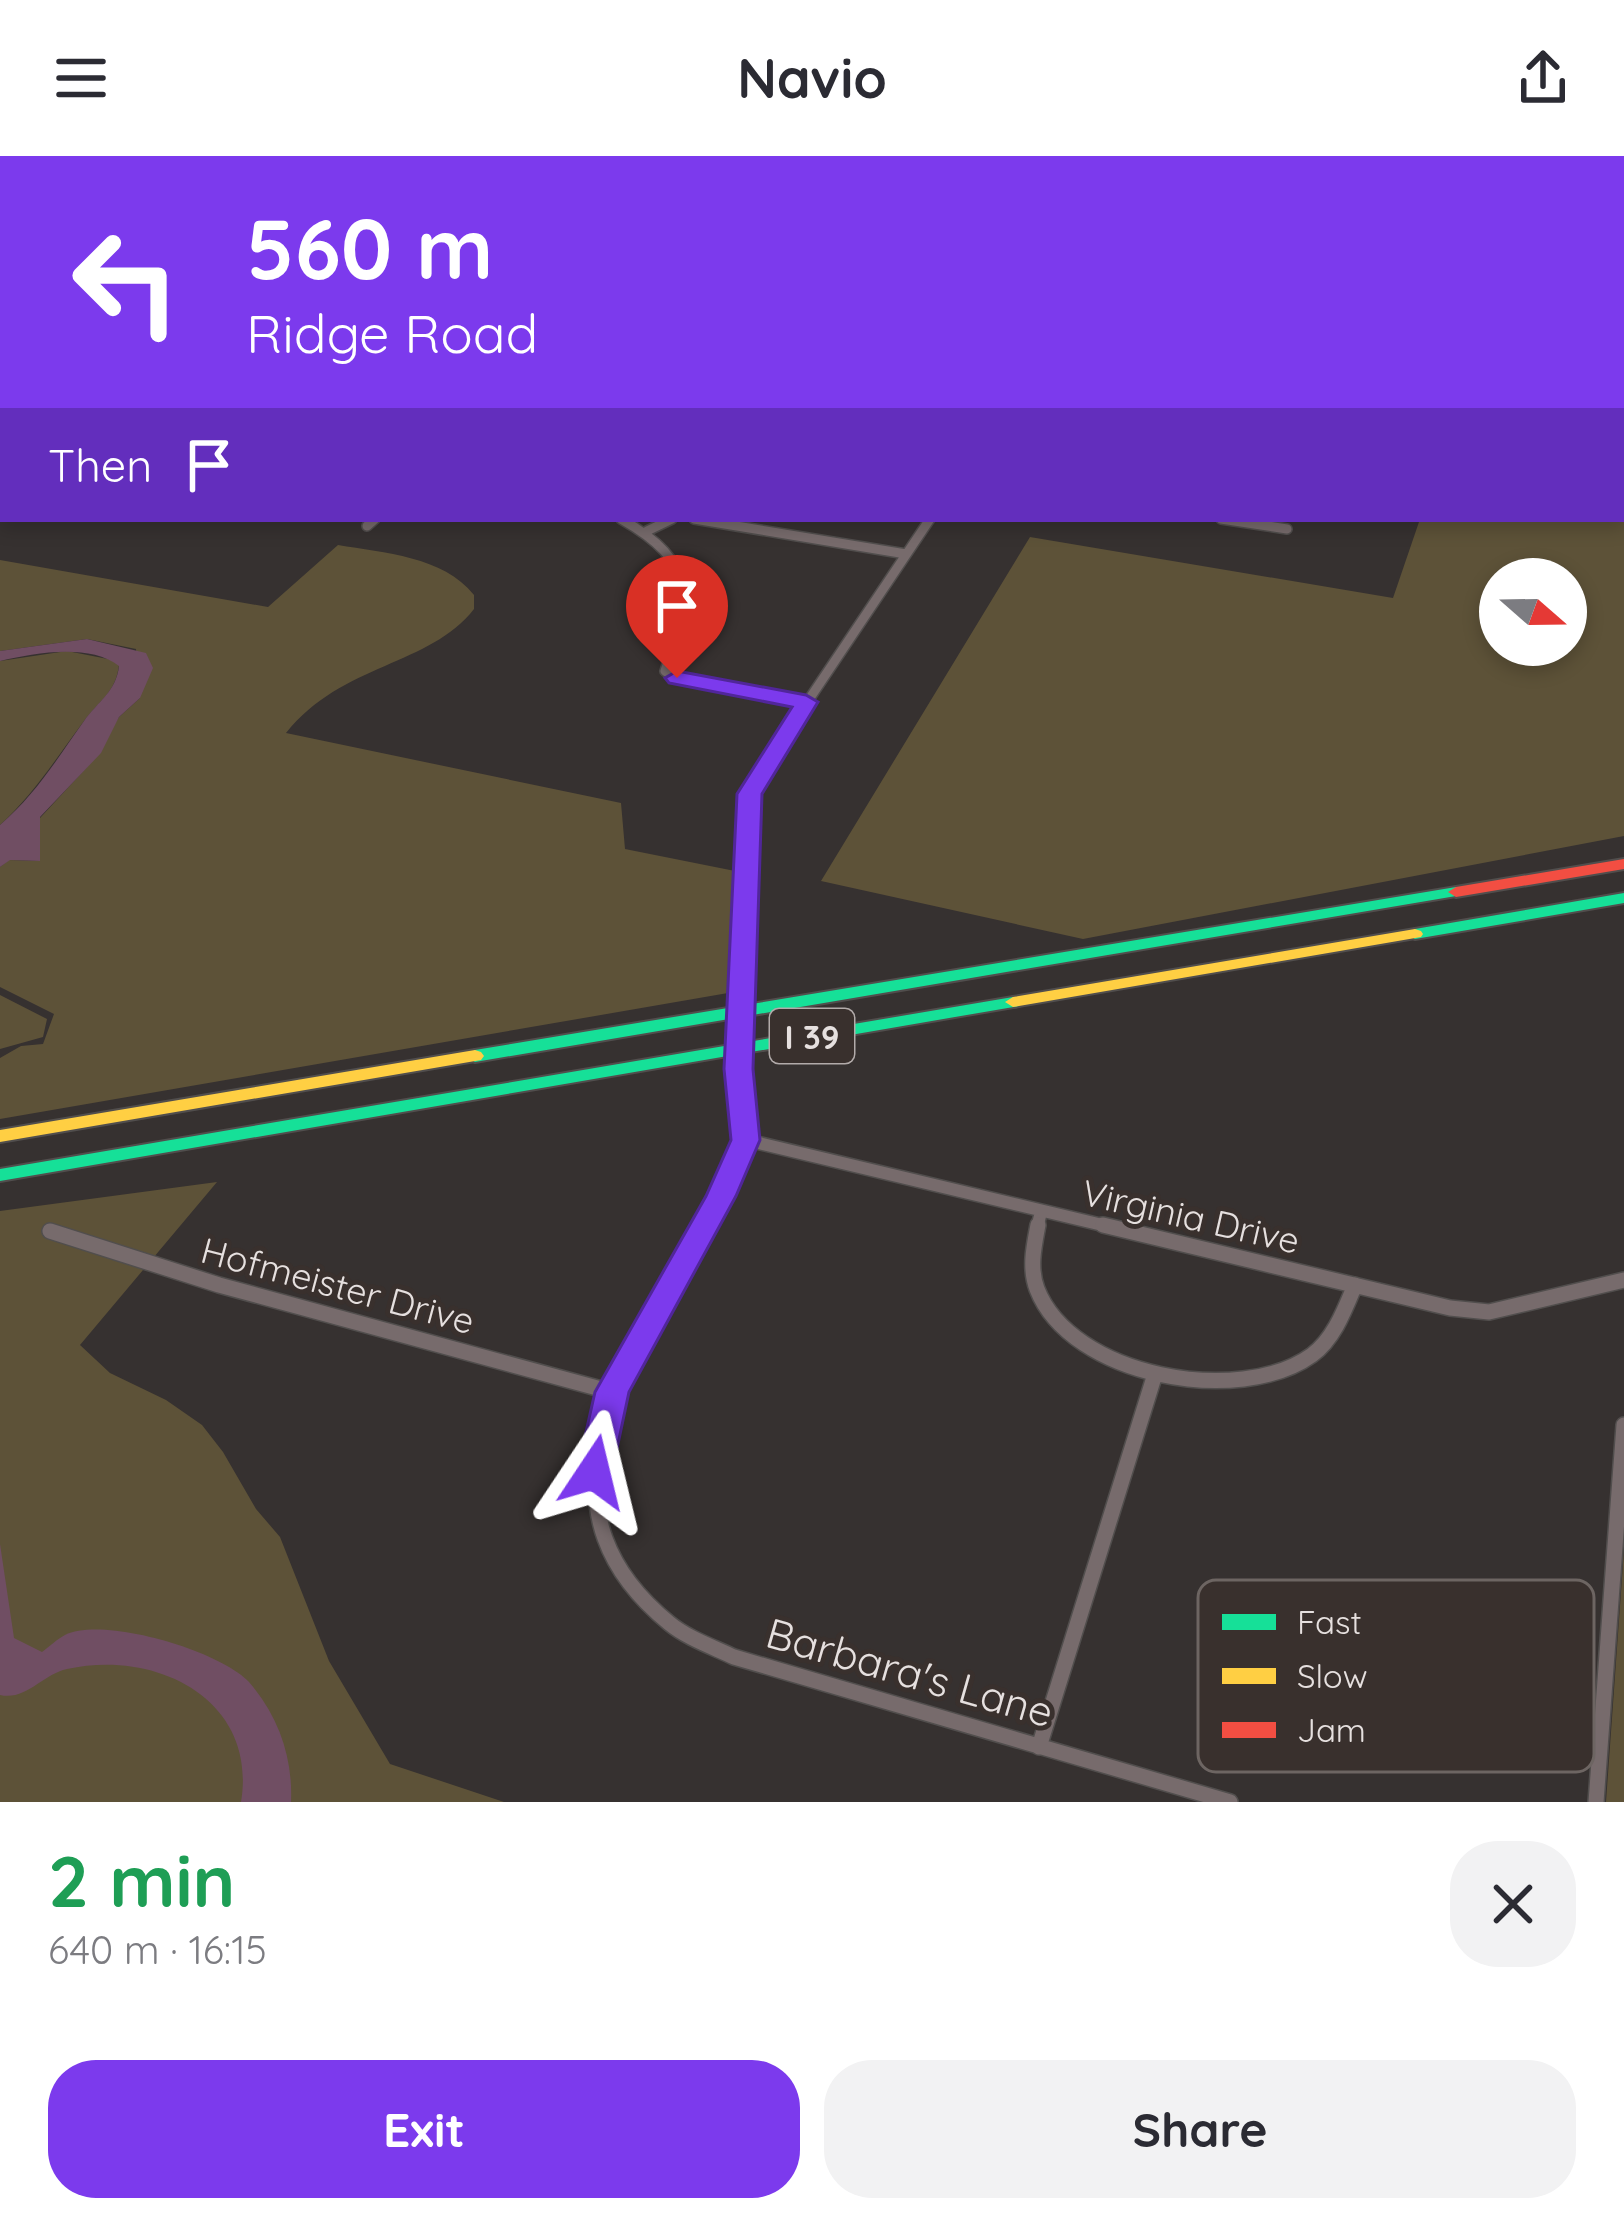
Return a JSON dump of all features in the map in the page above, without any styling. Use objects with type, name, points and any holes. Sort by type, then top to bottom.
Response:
[{"type":"highway","name":"I 39","points":[[0,1136],[1624,864]]},
{"type":"highway","name":"I 39","points":[[0,1175],[1624,898]]},
{"type":"street","points":[[627,522],[646,531],[679,570],[685,592],[681,633],[665,670],[677,678],[806,702]]},
{"type":"street","points":[[646,531],[666,522]]},
{"type":"street","points":[[712,522],[906,554]]},
{"type":"street","points":[[612,1392],[721,1196],[746,1140],[738,1069],[750,794],[928,522]]},
{"type":"street","points":[[1240,522],[1286,529]]},
{"type":"street","name":"Virginia Drive","points":[[746,1140],[1354,1285],[1489,1312],[1624,1280]]},
{"type":"street","points":[[1041,1212],[1032,1262],[1046,1304],[1078,1338],[1155,1374],[1226,1382],[1286,1370],[1326,1340],[1354,1285]]},
{"type":"street","name":"Hofmeister Drive","points":[[50,1232],[219,1285],[612,1392]]},
{"type":"street","points":[[1039,1748],[1155,1374]]},
{"type":"street","name":"Barbara's Lane","points":[[612,1392],[594,1472],[599,1526],[607,1550],[634,1594],[698,1642],[1230,1802]]},
{"type":"street","points":[[1596,1802],[1624,1425]]},
{"type":"shaded area","points":[[1419,522],[1624,522],[1624,836],[1083,939],[821,881],[1030,537],[1393,598]]},
{"type":"shaded area","points":[[338,545],[412,558],[446,572],[474,595],[474,609],[434,643],[333,692],[286,733],[621,803],[625,849],[735,871],[728,993],[0,1119],[0,1058],[21,1046],[43,1044],[54,1014],[0,987],[0,867],[9,860],[40,861],[40,818],[88,766],[119,717],[140,698],[136,649],[87,639],[0,651],[0,560],[268,607]]},
{"type":"shaded area","points":[[87,639],[146,653],[153,668],[140,698],[119,717],[101,753],[40,817],[40,861],[10,860],[0,867],[0,825],[35,788],[110,690],[119,666],[77,652],[0,661],[0,651]]},
{"type":"shaded area","points":[[67,651],[113,660],[119,665],[114,682],[35,788],[0,825],[0,661]]},
{"type":"shaded area","points":[[0,995],[47,1019],[43,1037],[0,1049]]},
{"type":"shaded area","points":[[217,1182],[80,1345],[110,1373],[166,1400],[202,1425],[223,1452],[256,1509],[280,1537],[329,1661],[390,1764],[504,1802],[0,1802],[0,1211]]},
{"type":"shaded area","points":[[0,1544],[14,1638],[42,1652],[65,1635],[83,1630],[133,1633],[188,1648],[249,1682],[282,1739],[291,1802],[241,1802],[242,1766],[234,1735],[217,1710],[166,1675],[135,1667],[67,1669],[26,1691],[0,1695]]},
{"type":"shaded area","points":[[1624,1550],[1624,1802],[1606,1802]]},
{"type":"traffic: fast","points":[[475,1056],[1456,892]]},
{"type":"traffic: fast","points":[[1415,934],[1624,898]]},
{"type":"traffic: fast","points":[[0,1175],[1013,1002]]},
{"type":"traffic: slow","points":[[1013,1002],[1415,934]]},
{"type":"traffic: slow","points":[[0,1136],[475,1056]]},
{"type":"traffic: jam","points":[[1456,892],[1624,864]]},
{"type":"route","points":[[594,1472],[612,1392],[721,1196],[746,1140],[738,1069],[750,794],[755,778],[806,702],[677,678]]}]
